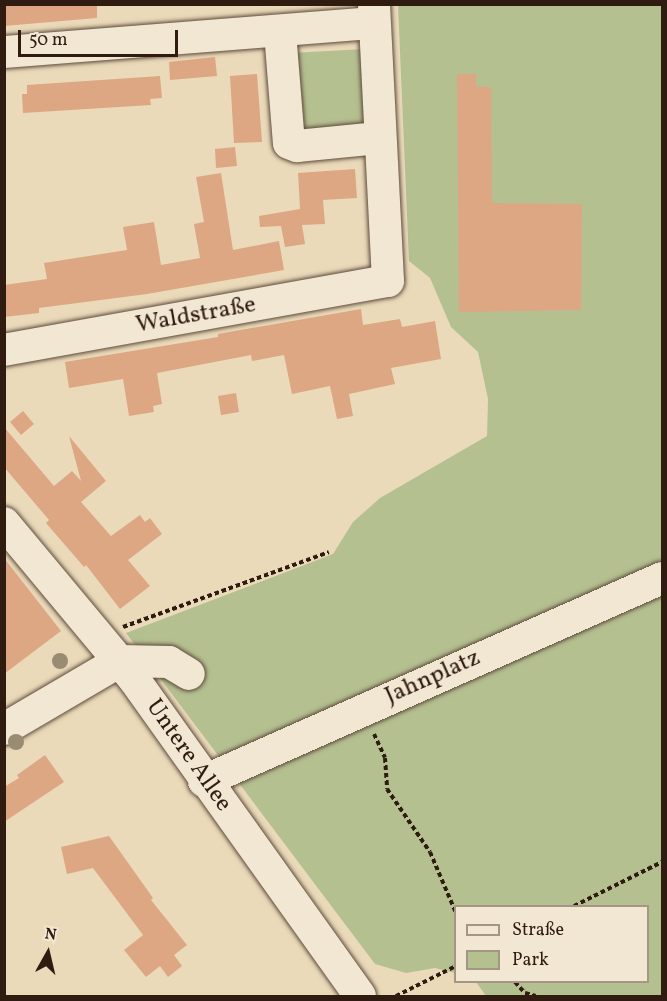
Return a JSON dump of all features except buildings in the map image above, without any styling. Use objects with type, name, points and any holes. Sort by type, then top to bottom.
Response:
[{"type":"street","points":[[4,52],[280,32],[374,14],[379,138],[297,146],[289,143],[280,32]]},
{"type":"street","name":"Waldstraße","points":[[4,350],[388,281],[379,138]]},
{"type":"street","name":"Untere Allee","points":[[4,523],[120,661],[360,996]]},
{"type":"street","name":"Jahnplatz","points":[[204,781],[373,704],[663,578]]},
{"type":"street","points":[[4,729],[120,661],[169,662],[189,674]]},
{"type":"path","points":[[99,635],[329,552]]},
{"type":"path","points":[[373,704],[371,729],[385,758],[387,789],[430,852],[454,908]]},
{"type":"path","points":[[576,905],[663,862]]},
{"type":"path","points":[[396,996],[454,967]]},
{"type":"path","points":[[517,983],[525,993],[536,996]]},
{"type":"green space","points":[[398,5],[662,5],[662,996],[486,996],[477,983],[649,983],[649,905],[454,905],[454,973],[435,968],[406,973],[375,964],[126,633],[333,554],[353,522],[380,498],[487,436],[488,399],[478,352],[451,327],[430,278],[409,261]]},
{"type":"green space","points":[[364,49],[368,129],[296,133],[291,53]]}]
